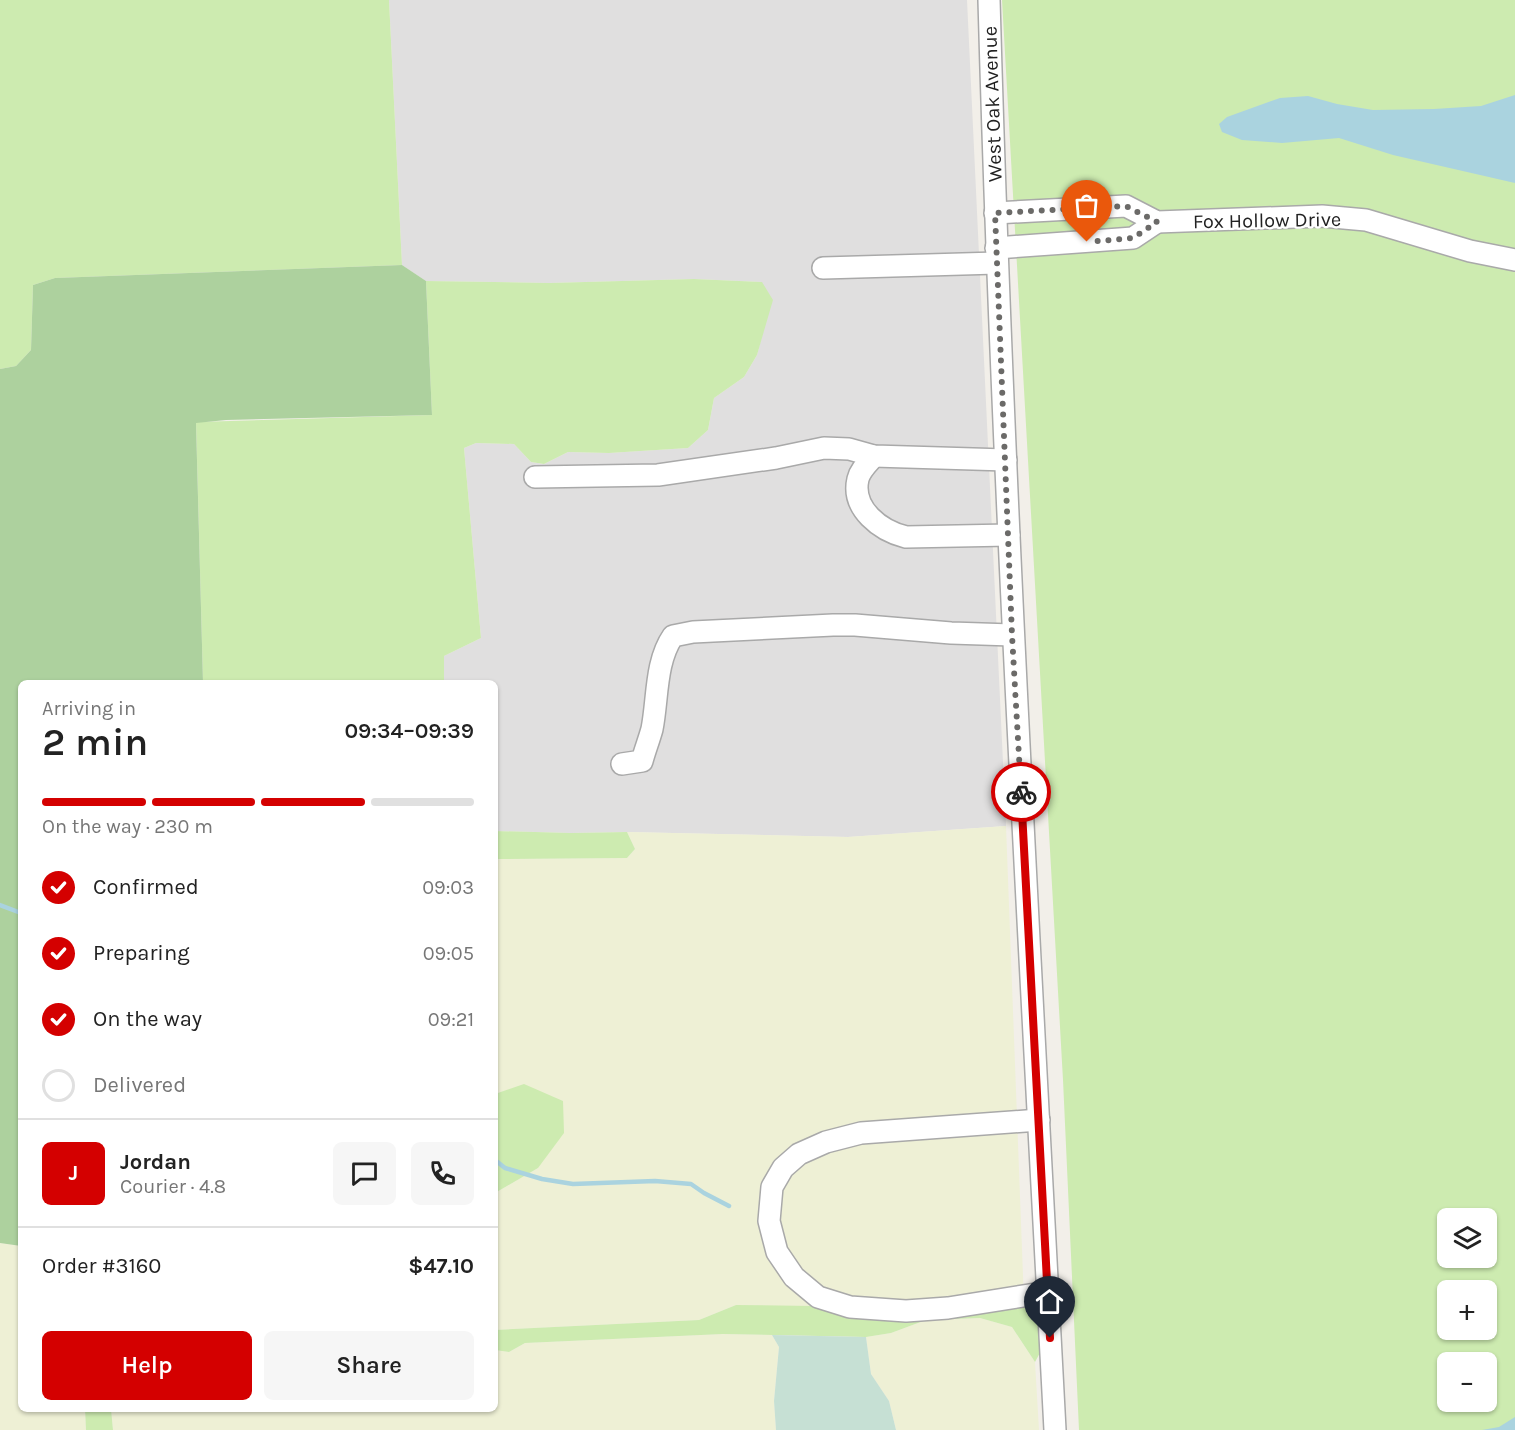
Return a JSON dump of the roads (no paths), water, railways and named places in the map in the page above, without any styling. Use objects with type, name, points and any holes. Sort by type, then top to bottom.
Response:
[{"type":"street","name":"West Oak Avenue","points":[[989,0],[1012,635],[1055,1430]]},
{"type":"street","name":"Fox Hollow Drive","points":[[995,213],[1126,206],[1157,222],[1322,216],[1366,220],[1470,251],[1515,260]]},
{"type":"street","points":[[823,268],[997,256],[1133,238],[1157,222]]},
{"type":"street","points":[[535,477],[658,475],[776,458],[824,448],[849,449],[874,456],[1006,460]]},
{"type":"street","points":[[874,456],[858,477],[857,489],[863,508],[876,524],[892,534],[906,537],[1009,535]]},
{"type":"street","points":[[621,764],[642,761],[652,729],[661,667],[667,645],[673,636],[693,632],[833,625],[1012,635]]},
{"type":"street","points":[[1039,1120],[861,1133],[826,1142],[799,1154],[783,1168],[772,1187],[768,1221],[777,1252],[794,1277],[818,1297],[850,1307],[906,1311],[948,1308],[1048,1292]]},
{"type":"water","points":[[1515,95],[1515,183],[1393,155],[1339,138],[1282,143],[1242,140],[1222,132],[1219,124],[1227,117],[1280,98],[1308,96],[1373,110],[1481,106]]},
{"type":"water","points":[[1515,1417],[1515,1430],[1482,1430],[1499,1427]]},
{"type":"waterway","points":[[0,905],[18,912]]},
{"type":"waterway","points":[[498,1162],[505,1168],[542,1179],[573,1184],[655,1181],[691,1184],[729,1206]]}]
